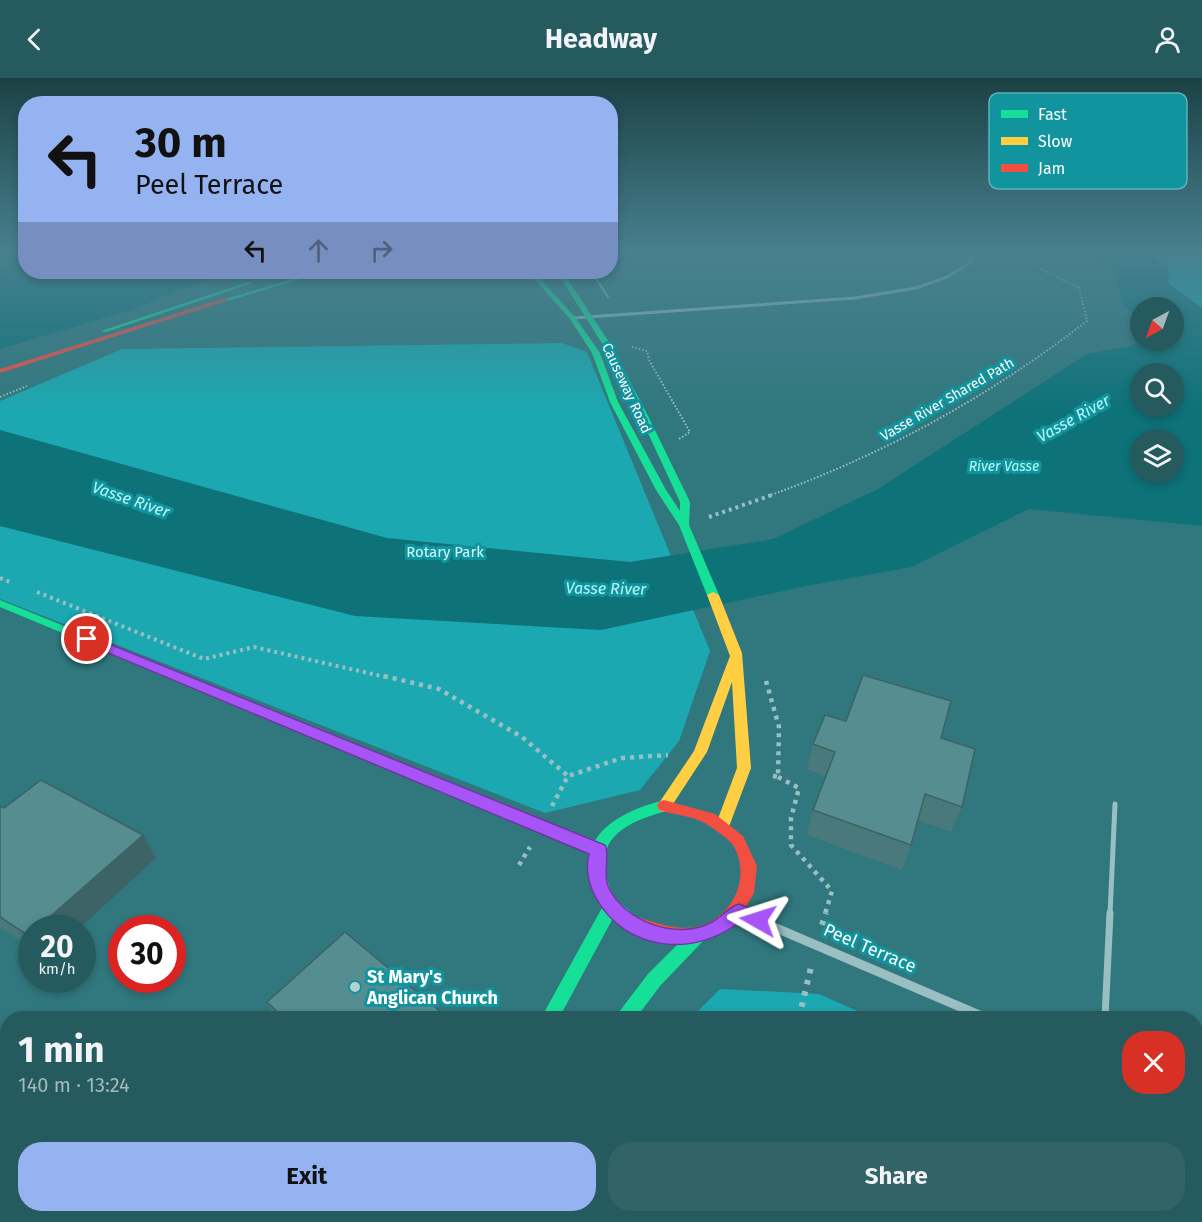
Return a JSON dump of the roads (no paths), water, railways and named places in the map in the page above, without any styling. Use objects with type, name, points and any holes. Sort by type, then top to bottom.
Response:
[{"type":"main road","points":[[0,364],[185,303]]},
{"type":"main road","points":[[0,371],[214,303]]},
{"type":"main road","name":"Causeway Road","points":[[560,303],[573,318],[596,353],[614,402],[661,490],[684,525],[736,653],[744,768],[723,824]]},
{"type":"main road","name":"Causeway Road","points":[[581,303],[607,345],[645,418],[684,502],[684,525]]},
{"type":"main road","points":[[0,603],[598,850]]},
{"type":"main road","points":[[664,806],[700,752],[736,653]]},
{"type":"main road","points":[[664,806],[684,807],[703,813],[723,824],[737,837],[750,862],[750,890],[739,912],[719,928],[698,935],[669,937],[651,933],[626,920],[611,907],[599,885],[596,862],[598,850],[610,830],[628,816],[644,809],[664,806]]},
{"type":"main road","points":[[554,1011],[611,907]]},
{"type":"main road","points":[[630,1011],[654,980],[698,935]]},
{"type":"street","points":[[573,318],[780,303]]},
{"type":"street","name":"Peel Terrace","points":[[739,912],[970,1011]]},
{"type":"lane","points":[[1105,1011],[1115,804]]},
{"type":"water","points":[[0,303],[148,303],[128,311],[0,349]]},
{"type":"water","name":"River Vasse","points":[[1122,303],[1130,303],[1130,312],[1123,306]]},
{"type":"water","name":"River Vasse","points":[[1184,303],[1196,303],[1202,308],[1202,526],[1029,509],[911,567],[806,586],[601,630],[355,616],[0,526],[0,430],[387,538],[630,562],[773,539],[878,489],[1087,354],[1130,346],[1130,351],[1184,351]]},
{"type":"place","name":"St Mary's Anglican Church","points":[[355,987]]},
{"type":"water label","name":"Vasse River","points":[[1073,418]]},
{"type":"water label","name":"Vasse River","points":[[131,499]]},
{"type":"water label","name":"Vasse River","points":[[606,588]]},
{"type":"park label","name":"Rotary Park","points":[[445,552]]}]
